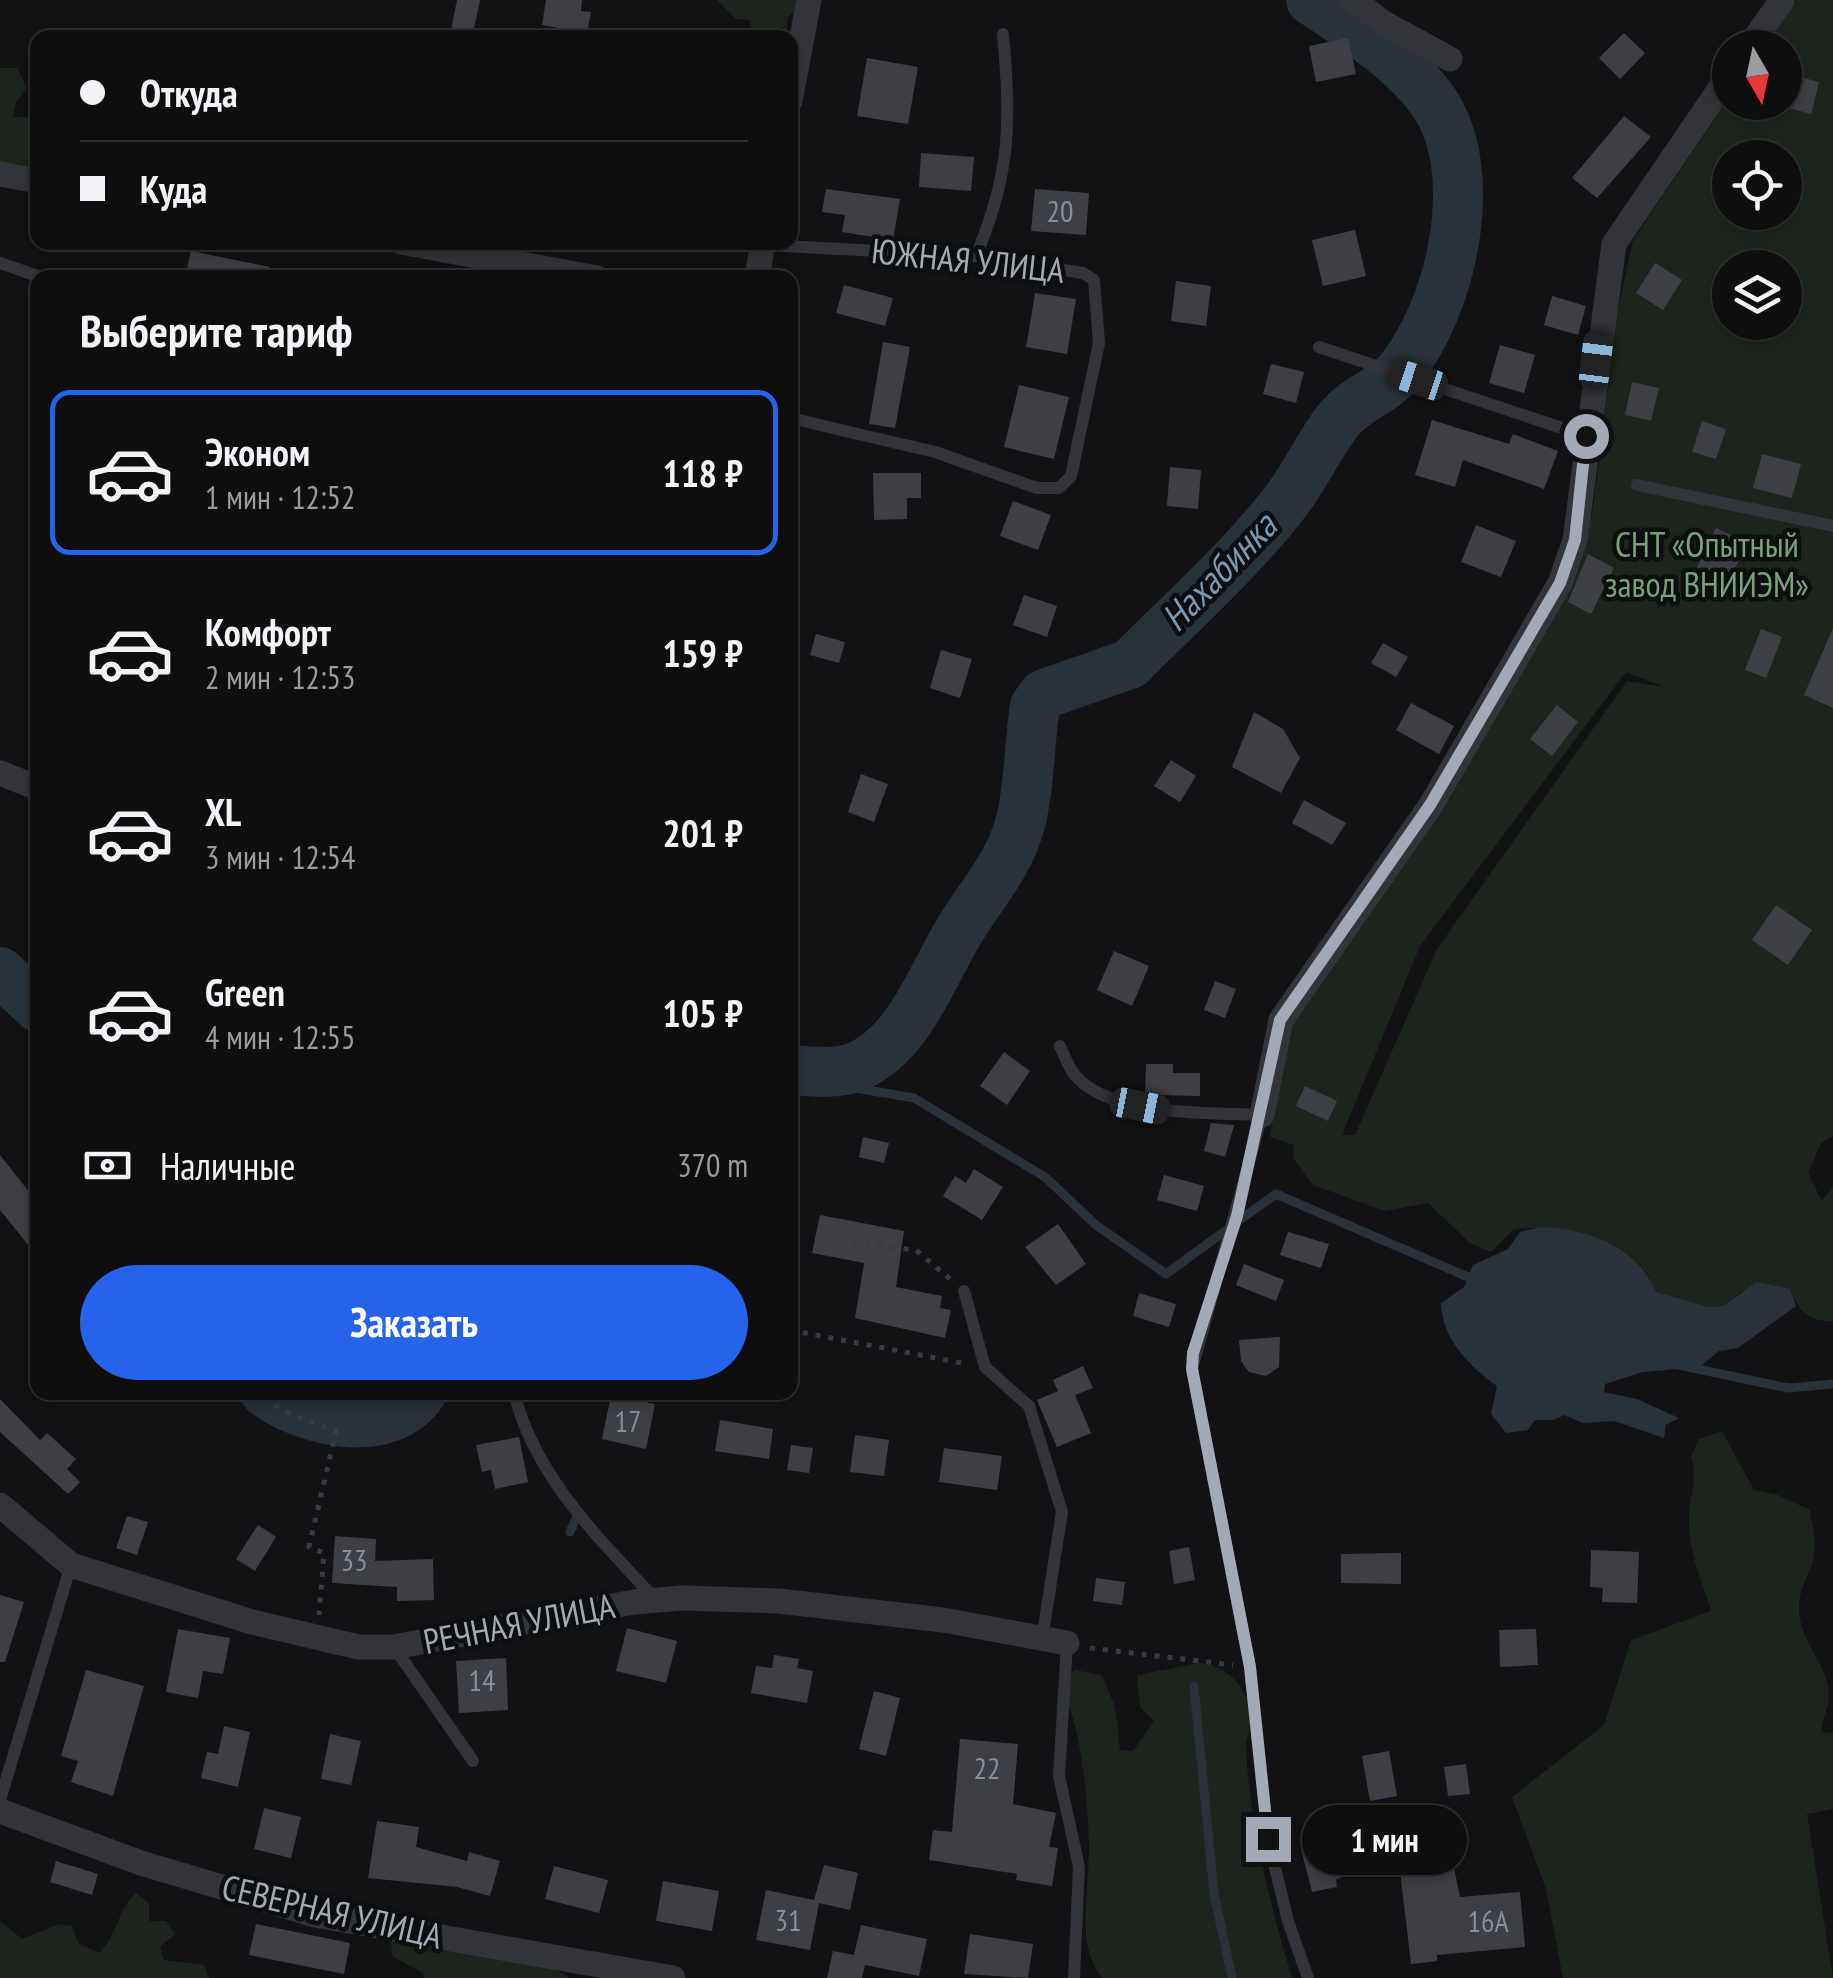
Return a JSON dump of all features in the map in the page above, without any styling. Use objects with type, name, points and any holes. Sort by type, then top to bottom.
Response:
[{"type":"street","points":[[798,58],[809,0]]},
{"type":"street","points":[[1354,0],[1382,22],[1450,59]]},
{"type":"street","points":[[1761,30],[1782,0]]},
{"type":"street","points":[[1262,1115],[1280,1020],[1430,805],[1560,583],[1575,540],[1614,244],[1712,100]]},
{"type":"street","points":[[0,174],[30,180]]},
{"type":"street","points":[[445,250],[553,270]]},
{"type":"street","points":[[0,773],[30,785]]},
{"type":"street","name":"РЕЧНАЯ УЛИЦА","points":[[0,1506],[72,1565],[131,1587],[358,1647],[394,1647],[656,1600],[779,1601],[943,1620],[1055,1641]]},
{"type":"street","name":"СЕВЕРНАЯ УЛИЦА","points":[[0,1810],[141,1863],[315,1915],[673,1978]]},
{"type":"lane","points":[[976,256],[1004,176],[1010,128],[1003,34]]},
{"type":"lane","name":"ЮЖНАЯ УЛИЦА","points":[[798,246],[976,256],[1083,273],[1094,280],[1099,343],[1067,484],[1048,490],[917,447],[798,420]]},
{"type":"lane","points":[[0,263],[30,273]]},
{"type":"lane","points":[[1318,347],[1586,436]]},
{"type":"lane","points":[[1637,485],[1833,526]]},
{"type":"lane","points":[[1060,1046],[1075,1075],[1117,1100],[1165,1110],[1262,1115],[1192,1369],[1250,1667],[1268,1839],[1288,1922],[1308,1978]]},
{"type":"lane","points":[[964,1291],[985,1366],[1028,1406],[1062,1512],[1055,1641],[1059,1776],[1079,1867],[1074,1978]]},
{"type":"lane","points":[[517,1400],[547,1468],[572,1508],[656,1600]]},
{"type":"lane","points":[[0,1800],[72,1565]]},
{"type":"lane","points":[[394,1647],[473,1761]]},
{"type":"path","points":[[852,1243],[916,1250],[964,1291]]},
{"type":"path","points":[[798,1331],[985,1366]]},
{"type":"path","points":[[266,1400],[292,1415],[336,1431],[310,1547],[324,1553],[316,1638]]},
{"type":"path","points":[[1121,1654],[1208,1663]]},
{"type":"green space","points":[[717,0],[801,0],[787,18],[787,30],[752,30],[749,20],[736,19]]},
{"type":"green space","name":"СНТ «Опытный завод ВНИИЭМ»","points":[[1796,0],[1833,0],[1833,1136],[1821,1143],[1808,1173],[1822,1201],[1833,1186],[1833,1321],[1806,1314],[1790,1289],[1741,1292],[1724,1306],[1709,1307],[1656,1292],[1633,1258],[1616,1246],[1577,1232],[1514,1229],[1491,1252],[1470,1243],[1428,1203],[1385,1211],[1313,1185],[1293,1158],[1294,1145],[1270,1137],[1287,1032],[1444,808],[1550,622],[1592,515],[1618,310],[1633,240],[1714,120],[1802,120],[1802,30],[1776,30]],"holes":[[[1626,672],[1665,687],[1627,681],[1437,949],[1355,1135],[1342,1135],[1420,946]]]},
{"type":"green space","points":[[0,68],[17,68],[27,87],[16,102],[13,117],[30,117],[30,170],[23,166],[0,168]]},
{"type":"green space","points":[[1722,1431],[1754,1490],[1775,1494],[1810,1510],[1815,1550],[1799,1608],[1803,1631],[1827,1683],[1829,1699],[1822,1732],[1833,1733],[1833,1809],[1807,1814],[1833,1978],[1563,1978],[1546,1889],[1512,1797],[1604,1725],[1631,1640],[1711,1611],[1690,1537],[1694,1476],[1691,1456],[1699,1439]]},
{"type":"green space","points":[[1200,1663],[1218,1668],[1233,1679],[1249,1703],[1246,1751],[1252,1809],[1269,1894],[1292,1978],[1102,1978],[1086,1934],[1087,1807],[1080,1748],[1065,1681],[1075,1670],[1102,1675],[1115,1707],[1120,1750],[1133,1751],[1154,1721],[1140,1707],[1137,1675]]},
{"type":"green space","points":[[136,1893],[149,1904],[149,1921],[166,1921],[175,1934],[160,1947],[164,1960],[204,1965],[209,1978],[0,1978],[0,1921],[22,1939],[59,1924],[72,1926],[78,1943],[99,1953]]},
{"type":"green space","points":[[391,1939],[549,1965],[569,1978],[424,1978],[423,1973],[392,1956]]},
{"type":"shaded area","points":[[1540,1227],[1576,1231],[1624,1251],[1648,1276],[1656,1292],[1709,1307],[1723,1306],[1757,1282],[1790,1289],[1796,1306],[1738,1348],[1719,1351],[1700,1367],[1643,1372],[1605,1384],[1604,1392],[1637,1399],[1679,1418],[1666,1425],[1664,1438],[1614,1421],[1583,1423],[1564,1415],[1554,1420],[1535,1420],[1528,1430],[1506,1433],[1491,1414],[1497,1386],[1477,1370],[1452,1340],[1441,1303],[1464,1287],[1473,1265],[1508,1249],[1520,1232]]},
{"type":"building","points":[[457,0],[480,0],[474,30],[451,30]]},
{"type":"building","points":[[546,0],[582,0],[581,11],[591,12],[588,30],[542,25]]},
{"type":"building","points":[[1624,33],[1645,53],[1620,79],[1599,58]]},
{"type":"building","points":[[1348,38],[1356,74],[1316,82],[1309,46]]},
{"type":"building","points":[[867,58],[918,67],[908,124],[857,116]]},
{"type":"building","points":[[1802,78],[1819,82],[1811,114],[1802,112]]},
{"type":"building","points":[[1624,116],[1651,137],[1597,198],[1572,178]]},
{"type":"building","points":[[921,153],[974,157],[971,191],[919,187]]},
{"type":"building","points":[[826,189],[900,199],[893,240],[842,232],[845,215],[822,212]]},
{"type":"building","points":[[1035,189],[1089,193],[1086,235],[1031,231]]},
{"type":"building","points":[[1355,230],[1366,276],[1323,286],[1312,240]]},
{"type":"building","points":[[191,251],[270,267],[270,270],[187,270]]},
{"type":"building","points":[[1655,263],[1682,280],[1663,310],[1636,293]]},
{"type":"building","points":[[1176,281],[1211,286],[1206,326],[1171,321]]},
{"type":"building","points":[[844,285],[893,298],[885,326],[836,313]]},
{"type":"building","points":[[1035,293],[1076,299],[1067,354],[1026,347]]},
{"type":"building","points":[[1552,296],[1586,306],[1578,335],[1544,325]]},
{"type":"building","points":[[883,342],[910,347],[895,428],[869,424]]},
{"type":"building","points":[[1500,345],[1535,355],[1524,393],[1489,383]]},
{"type":"building","points":[[1271,364],[1304,372],[1296,403],[1263,394]]},
{"type":"building","points":[[1632,382],[1659,388],[1651,421],[1625,415]]},
{"type":"building","points":[[1019,385],[1069,397],[1054,459],[1004,447]]},
{"type":"building","points":[[1432,420],[1509,444],[1513,434],[1558,451],[1544,489],[1463,460],[1455,487],[1415,475]]},
{"type":"building","points":[[1702,421],[1726,429],[1716,459],[1692,452]]},
{"type":"building","points":[[1762,454],[1801,464],[1792,498],[1753,488]]},
{"type":"building","points":[[1170,467],[1201,470],[1198,509],[1167,506]]},
{"type":"building","points":[[873,473],[921,473],[921,498],[907,498],[907,519],[874,520]]},
{"type":"building","points":[[1013,501],[1051,515],[1038,550],[1000,536]]},
{"type":"building","points":[[1476,525],[1516,541],[1501,577],[1461,562]]},
{"type":"building","points":[[1716,528],[1747,543],[1728,583],[1697,567]]},
{"type":"building","points":[[1588,554],[1614,568],[1591,614],[1568,602]]},
{"type":"building","points":[[1024,595],[1057,606],[1047,637],[1013,625]]},
{"type":"building","points":[[1833,628],[1833,708],[1804,695]]},
{"type":"building","points":[[1761,629],[1782,637],[1766,678],[1745,670]]},
{"type":"building","points":[[816,634],[845,642],[839,663],[810,655]]},
{"type":"building","points":[[1383,643],[1408,657],[1396,677],[1371,663]]},
{"type":"building","points":[[941,650],[972,659],[960,698],[930,688]]},
{"type":"building","points":[[1411,703],[1454,726],[1439,754],[1396,730]]},
{"type":"building","points":[[1557,705],[1578,722],[1552,756],[1530,739]]},
{"type":"building","points":[[1254,712],[1283,729],[1300,758],[1281,793],[1232,767]]},
{"type":"building","points":[[1171,760],[1196,776],[1180,802],[1154,786]]},
{"type":"building","points":[[861,774],[888,784],[874,822],[848,812]]},
{"type":"building","points":[[1304,800],[1346,823],[1332,845],[1292,823]]},
{"type":"building","points":[[1776,905],[1812,930],[1788,965],[1752,940]]},
{"type":"building","points":[[1114,951],[1149,966],[1132,1006],[1097,990]]},
{"type":"building","points":[[1215,981],[1236,989],[1225,1018],[1204,1010]]},
{"type":"building","points":[[1004,1052],[1030,1071],[1007,1105],[980,1086]]},
{"type":"building","points":[[1146,1064],[1173,1064],[1173,1073],[1200,1073],[1200,1096],[1145,1095]]},
{"type":"building","points":[[1305,1086],[1337,1101],[1328,1121],[1296,1106]]},
{"type":"building","points":[[1211,1123],[1234,1125],[1225,1157],[1204,1151]]},
{"type":"building","points":[[863,1137],[889,1143],[884,1163],[859,1157]]},
{"type":"building","points":[[0,1155],[30,1193],[30,1247],[0,1210]]},
{"type":"building","points":[[974,1169],[1003,1187],[982,1220],[943,1196],[955,1176],[966,1183]]},
{"type":"building","points":[[1164,1175],[1204,1186],[1197,1211],[1157,1200]]},
{"type":"building","points":[[820,1215],[904,1231],[896,1287],[942,1296],[940,1308],[951,1310],[945,1338],[855,1318],[864,1263],[812,1253]]},
{"type":"building","points":[[1058,1224],[1086,1264],[1056,1285],[1025,1247]]},
{"type":"building","points":[[1288,1232],[1329,1244],[1321,1268],[1280,1255]]},
{"type":"building","points":[[1244,1264],[1284,1280],[1276,1301],[1236,1285]]},
{"type":"building","points":[[1139,1293],[1176,1304],[1169,1327],[1133,1316]]},
{"type":"building","points":[[1280,1337],[1279,1367],[1266,1376],[1249,1372],[1241,1361],[1239,1340]]},
{"type":"building","points":[[1083,1366],[1093,1388],[1075,1395],[1091,1433],[1057,1447],[1037,1400],[1058,1391],[1053,1380]]},
{"type":"building","points":[[0,1399],[40,1440],[47,1433],[76,1459],[67,1469],[80,1482],[68,1494],[0,1432]]},
{"type":"building","points":[[610,1400],[655,1404],[646,1449],[602,1439]]},
{"type":"building","points":[[720,1420],[773,1429],[769,1459],[715,1451]]},
{"type":"building","points":[[855,1435],[889,1440],[884,1476],[850,1472]]},
{"type":"building","points":[[519,1437],[528,1482],[495,1489],[491,1470],[482,1472],[476,1445]]},
{"type":"building","points":[[791,1445],[813,1448],[809,1473],[787,1470]]},
{"type":"building","points":[[944,1448],[1002,1456],[997,1490],[939,1482]]},
{"type":"building","points":[[127,1516],[148,1522],[137,1555],[116,1548]]},
{"type":"building","points":[[258,1525],[276,1537],[255,1571],[236,1559]]},
{"type":"building","points":[[335,1536],[376,1539],[375,1561],[433,1559],[434,1600],[397,1601],[397,1587],[332,1583]]},
{"type":"building","points":[[1189,1547],[1195,1580],[1174,1584],[1169,1551]]},
{"type":"building","points":[[1591,1550],[1639,1552],[1637,1603],[1602,1602],[1603,1588],[1590,1587]]},
{"type":"building","points":[[1401,1553],[1401,1584],[1341,1583],[1341,1554]]},
{"type":"building","points":[[1096,1578],[1125,1582],[1122,1605],[1093,1601]]},
{"type":"building","points":[[0,1595],[24,1602],[5,1662],[0,1662]]},
{"type":"building","points":[[627,1628],[677,1641],[666,1683],[616,1671]]},
{"type":"building","points":[[178,1629],[230,1638],[223,1674],[203,1671],[198,1698],[166,1692]]},
{"type":"building","points":[[1536,1629],[1538,1665],[1500,1667],[1499,1630]]},
{"type":"building","points":[[774,1655],[799,1659],[797,1668],[813,1671],[807,1703],[751,1693],[756,1666],[772,1668]]},
{"type":"building","points":[[506,1658],[508,1710],[459,1713],[456,1661]]},
{"type":"building","points":[[86,1670],[144,1686],[113,1796],[71,1782],[78,1761],[61,1756]]},
{"type":"building","points":[[874,1691],[900,1698],[886,1756],[859,1749]]},
{"type":"building","points":[[224,1726],[250,1732],[238,1787],[201,1778],[207,1752],[218,1754]]},
{"type":"building","points":[[330,1734],[361,1741],[351,1785],[321,1779]]},
{"type":"building","points":[[960,1739],[1018,1744],[1013,1804],[1056,1813],[1049,1847],[1058,1848],[1052,1886],[1016,1880],[1017,1874],[929,1860],[933,1830],[952,1832]]},
{"type":"building","points":[[1389,1751],[1397,1796],[1370,1801],[1362,1756]]},
{"type":"building","points":[[1466,1764],[1470,1794],[1448,1796],[1444,1767]]},
{"type":"building","points":[[264,1808],[301,1817],[291,1858],[254,1849]]},
{"type":"building","points":[[377,1821],[419,1827],[416,1847],[467,1861],[469,1852],[500,1861],[490,1896],[457,1887],[368,1878]]},
{"type":"building","points":[[1424,1825],[1430,1862],[1452,1858],[1460,1897],[1520,1892],[1525,1947],[1437,1955],[1437,1961],[1411,1964],[1400,1871],[1393,1872],[1386,1832]]},
{"type":"building","points":[[1332,1841],[1341,1878],[1336,1879],[1337,1887],[1312,1892],[1301,1849]]},
{"type":"building","points":[[56,1861],[98,1874],[92,1895],[50,1882]]},
{"type":"building","points":[[824,1865],[858,1873],[850,1910],[819,1903],[810,1950],[756,1940],[766,1890],[814,1900]]},
{"type":"building","points":[[554,1866],[608,1880],[599,1913],[545,1899]]},
{"type":"building","points":[[663,1881],[719,1891],[712,1931],[656,1921]]},
{"type":"building","points":[[256,1924],[350,1943],[344,1974],[249,1955]]},
{"type":"building","points":[[861,1925],[927,1939],[919,1976],[865,1965],[862,1978],[827,1978],[833,1951],[854,1955]]},
{"type":"building","points":[[970,1934],[1033,1944],[1028,1978],[964,1974]]},
{"type":"waterway","name":"Нахабинка","points":[[798,1070],[842,1071],[858,1066],[876,1056],[905,1026],[1010,851],[1024,806],[1035,706],[1044,694],[1130,664],[1200,595],[1286,501],[1340,418],[1399,372],[1433,313],[1446,278],[1458,202],[1456,165],[1448,131],[1433,101],[1407,71],[1311,0]]},
{"type":"waterway","name":"Нахабинка","points":[[0,972],[30,1000]]},
{"type":"waterway","points":[[798,1078],[914,1098],[1045,1177],[1096,1225],[1166,1274],[1225,1231]]},
{"type":"waterway","points":[[1241,1219],[1276,1194],[1475,1280]]},
{"type":"waterway","points":[[1669,1363],[1788,1388],[1833,1384]]},
{"type":"waterway","name":"Нахабинка","points":[[277,1400],[302,1412],[346,1422],[389,1417],[414,1400]]},
{"type":"waterway","points":[[570,1532],[577,1516]]},
{"type":"waterway","points":[[1194,1686],[1214,1894],[1232,1978]]},
{"type":"route","points":[[1268,1839],[1250,1667],[1192,1369],[1193,1353],[1237,1216],[1280,1020],[1430,805],[1560,583],[1575,540],[1586,436]]}]
